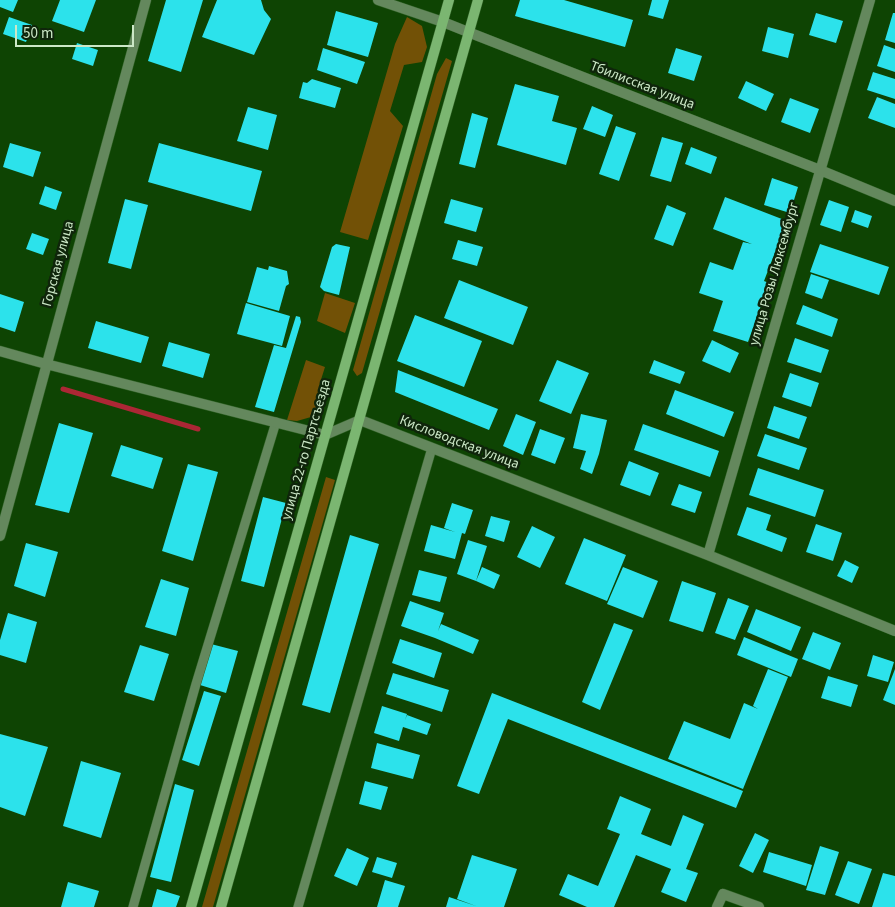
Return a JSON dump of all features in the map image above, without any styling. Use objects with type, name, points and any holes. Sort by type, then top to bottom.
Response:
[{"type":"main road","name":"улица 22-го Партсъезда","points":[[191,907],[449,0]]},
{"type":"main road","points":[[221,907],[478,0]]},
{"type":"street","name":"Горская улица","points":[[0,536],[146,0]]},
{"type":"street","name":"Тбилисская улица","points":[[378,0],[443,22],[895,201]]},
{"type":"street","name":"улица Розы Люксембург","points":[[708,555],[870,0]]},
{"type":"street","points":[[0,351],[325,435],[360,420]]},
{"type":"street","name":"Кисловодская улица","points":[[360,420],[708,555],[895,631]]},
{"type":"street","points":[[718,907],[723,894],[759,907]]},
{"type":"lane","points":[[134,907],[196,684],[276,422]]},
{"type":"lane","points":[[298,907],[432,448]]},
{"type":"shaded area","points":[[407,17],[422,26],[427,47],[422,62],[404,65],[390,111],[403,126],[368,240],[340,232],[395,44]]},
{"type":"shaded area","points":[[446,58],[452,61],[362,373],[357,376],[353,370],[437,74]]},
{"type":"shaded area","points":[[325,293],[355,303],[345,333],[317,321]]},
{"type":"shaded area","points":[[306,360],[325,367],[319,386],[326,394],[323,406],[311,417],[297,421],[287,420]]},
{"type":"shaded area","points":[[326,477],[335,480],[213,907],[202,907]]},
{"type":"building","points":[[0,0],[18,0],[13,12],[0,7]]},
{"type":"building","points":[[60,0],[96,0],[84,32],[52,21]]},
{"type":"building","points":[[166,0],[203,0],[181,72],[148,61]]},
{"type":"building","points":[[217,0],[261,0],[264,10],[271,19],[254,55],[202,37]]},
{"type":"building","points":[[520,0],[564,0],[633,20],[625,47],[515,16]]},
{"type":"building","points":[[652,0],[669,0],[663,19],[648,15]]},
{"type":"building","points":[[336,11],[378,23],[368,57],[327,45]]},
{"type":"building","points":[[816,13],[843,21],[836,43],[809,35]]},
{"type":"building","points":[[893,13],[895,13],[895,43],[885,40]]},
{"type":"building","points":[[9,17],[32,25],[26,42],[3,34]]},
{"type":"building","points":[[768,27],[794,34],[788,58],[762,51]]},
{"type":"building","points":[[77,43],[98,50],[93,66],[72,59]]},
{"type":"building","points":[[884,45],[895,49],[895,72],[877,66]]},
{"type":"building","points":[[323,48],[365,62],[357,84],[317,70]]},
{"type":"building","points":[[676,48],[702,56],[694,81],[668,73]]},
{"type":"building","points":[[873,72],[895,79],[895,99],[867,90]]},
{"type":"building","points":[[312,79],[341,88],[335,108],[299,98],[303,82],[307,83]]},
{"type":"building","points":[[746,81],[774,94],[766,111],[738,98]]},
{"type":"building","points":[[515,84],[559,96],[552,121],[577,128],[566,165],[497,145]]},
{"type":"building","points":[[877,97],[895,104],[895,128],[868,118]]},
{"type":"building","points":[[790,98],[819,109],[810,133],[781,122]]},
{"type":"building","points":[[592,106],[613,115],[605,137],[583,129]]},
{"type":"building","points":[[248,107],[277,115],[268,150],[237,141]]},
{"type":"building","points":[[472,113],[488,118],[475,168],[459,164]]},
{"type":"building","points":[[616,126],[636,133],[619,181],[599,174]]},
{"type":"building","points":[[662,137],[683,143],[671,182],[650,176]]},
{"type":"building","points":[[10,143],[41,152],[33,177],[3,167]]},
{"type":"building","points":[[159,143],[262,171],[251,211],[148,182]]},
{"type":"building","points":[[691,147],[717,157],[711,174],[685,164]]},
{"type":"building","points":[[772,178],[798,187],[790,213],[764,205]]},
{"type":"building","points":[[45,186],[62,192],[56,210],[39,204]]},
{"type":"building","points":[[725,197],[787,221],[764,281],[769,283],[748,342],[713,331],[723,301],[699,293],[710,262],[733,270],[743,242],[752,244],[713,229]]},
{"type":"building","points":[[125,199],[148,205],[131,269],[108,263]]},
{"type":"building","points":[[451,199],[483,208],[476,232],[444,223]]},
{"type":"building","points":[[829,200],[849,207],[841,232],[820,225]]},
{"type":"building","points":[[667,205],[686,213],[673,246],[654,239]]},
{"type":"building","points":[[855,210],[872,216],[868,228],[851,222]]},
{"type":"building","points":[[32,233],[49,239],[43,255],[26,249]]},
{"type":"building","points":[[458,240],[483,247],[477,266],[452,259]]},
{"type":"building","points":[[336,244],[350,247],[339,295],[324,291],[320,287],[332,247]]},
{"type":"building","points":[[820,244],[889,267],[879,295],[810,272]]},
{"type":"building","points":[[269,266],[287,271],[289,284],[286,286],[279,311],[247,302],[257,267],[268,270]]},
{"type":"building","points":[[811,274],[829,280],[822,299],[805,293]]},
{"type":"building","points":[[459,280],[528,307],[513,345],[444,318]]},
{"type":"building","points":[[0,294],[24,302],[15,332],[0,327]]},
{"type":"building","points":[[246,303],[290,316],[282,346],[237,334]]},
{"type":"building","points":[[803,305],[838,319],[832,337],[796,324]]},
{"type":"building","points":[[415,315],[482,341],[464,387],[397,361]]},
{"type":"building","points":[[296,316],[300,317],[301,322],[274,412],[255,407],[274,345],[286,348]]},
{"type":"building","points":[[96,321],[149,337],[141,363],[88,348]]},
{"type":"building","points":[[795,338],[829,350],[821,373],[787,362]]},
{"type":"building","points":[[712,340],[739,353],[730,373],[702,361]]},
{"type":"building","points":[[169,342],[210,354],[203,378],[162,366]]},
{"type":"building","points":[[557,360],[589,373],[571,414],[539,401]]},
{"type":"building","points":[[654,360],[685,372],[680,384],[649,373]]},
{"type":"building","points":[[398,370],[498,409],[489,430],[395,392]]},
{"type":"building","points":[[790,373],[819,383],[811,407],[782,397]]},
{"type":"building","points":[[675,390],[734,412],[724,437],[666,414]]},
{"type":"building","points":[[774,406],[807,417],[799,439],[767,428]]},
{"type":"building","points":[[516,414],[536,422],[523,455],[503,446]]},
{"type":"building","points":[[581,414],[607,420],[592,474],[580,469],[586,451],[573,448]]},
{"type":"building","points":[[59,423],[93,433],[69,513],[35,505]]},
{"type":"building","points":[[643,424],[719,451],[710,477],[634,450]]},
{"type":"building","points":[[540,429],[565,438],[555,464],[531,455]]},
{"type":"building","points":[[765,434],[807,448],[799,470],[757,456]]},
{"type":"building","points":[[121,445],[163,458],[153,489],[111,476]]},
{"type":"building","points":[[629,461],[659,473],[650,496],[620,485]]},
{"type":"building","points":[[188,464],[218,472],[193,561],[162,551]]},
{"type":"building","points":[[758,468],[824,490],[815,517],[749,495]]},
{"type":"building","points":[[679,484],[702,492],[695,513],[671,505]]},
{"type":"building","points":[[263,497],[286,503],[264,587],[241,581]]},
{"type":"building","points":[[452,503],[473,510],[465,534],[462,533],[455,559],[424,551],[431,525],[455,532],[444,528]]},
{"type":"building","points":[[747,507],[771,515],[766,530],[787,538],[782,552],[737,535]]},
{"type":"building","points":[[491,516],[510,521],[504,542],[485,536]]},
{"type":"building","points":[[816,524],[842,533],[833,561],[806,552]]},
{"type":"building","points":[[532,526],[555,537],[540,568],[517,557]]},
{"type":"building","points":[[350,535],[379,544],[330,713],[302,705]]},
{"type":"building","points":[[584,538],[626,555],[607,601],[565,584]]},
{"type":"building","points":[[468,540],[487,546],[476,581],[457,574]]},
{"type":"building","points":[[26,543],[58,552],[45,597],[14,586]]},
{"type":"building","points":[[845,560],[859,567],[852,583],[837,576]]},
{"type":"building","points":[[482,567],[500,575],[494,589],[476,581]]},
{"type":"building","points":[[623,567],[658,581],[643,618],[607,604]]},
{"type":"building","points":[[419,570],[447,577],[440,602],[412,595]]},
{"type":"building","points":[[161,579],[189,588],[176,636],[145,627]]},
{"type":"building","points":[[682,581],[716,593],[703,632],[669,621]]},
{"type":"building","points":[[728,598],[749,606],[735,640],[715,633]]},
{"type":"building","points":[[410,601],[444,613],[438,631],[441,624],[479,640],[473,654],[401,626]]},
{"type":"building","points":[[756,609],[801,627],[791,651],[747,632]]},
{"type":"building","points":[[8,613],[37,622],[26,663],[0,655],[0,640]]},
{"type":"building","points":[[614,623],[633,630],[600,710],[582,702]]},
{"type":"building","points":[[813,632],[841,643],[830,670],[802,659]]},
{"type":"building","points":[[744,637],[798,659],[791,677],[737,655]]},
{"type":"building","points":[[400,639],[442,653],[434,678],[392,663]]},
{"type":"building","points":[[211,644],[238,651],[226,693],[200,685]]},
{"type":"building","points":[[140,645],[169,654],[154,701],[124,692]]},
{"type":"building","points":[[873,655],[894,662],[888,682],[867,676]]},
{"type":"building","points":[[768,669],[788,677],[743,789],[668,759],[684,721],[730,739],[744,703],[758,709],[753,706]]},
{"type":"building","points":[[895,669],[895,705],[883,700]]},
{"type":"building","points":[[393,673],[449,690],[442,712],[386,694]]},
{"type":"building","points":[[828,676],[858,685],[851,707],[821,698]]},
{"type":"building","points":[[204,691],[221,696],[199,766],[182,760]]},
{"type":"building","points":[[492,693],[743,791],[736,808],[508,719],[479,794],[457,786]]},
{"type":"building","points":[[382,706],[407,714],[405,720],[407,715],[431,724],[427,735],[403,727],[399,741],[374,733]]},
{"type":"building","points":[[0,734],[48,747],[25,816],[0,807]]},
{"type":"building","points":[[377,743],[420,755],[413,779],[371,768]]},
{"type":"building","points":[[81,761],[121,773],[101,838],[63,826]]},
{"type":"building","points":[[365,781],[388,787],[381,810],[359,804]]},
{"type":"building","points":[[175,784],[194,790],[171,882],[150,877]]},
{"type":"building","points":[[620,796],[651,809],[641,834],[671,846],[683,815],[704,824],[686,869],[698,873],[686,902],[661,892],[671,869],[636,855],[614,907],[587,907],[559,895],[568,874],[598,886],[620,834],[607,829]]},
{"type":"building","points":[[755,833],[769,840],[753,873],[739,866]]},
{"type":"building","points":[[820,846],[839,852],[825,895],[806,890]]},
{"type":"building","points":[[347,848],[369,858],[357,886],[334,876]]},
{"type":"building","points":[[769,852],[812,865],[806,886],[763,872]]},
{"type":"building","points":[[472,855],[517,869],[504,907],[446,907],[449,897],[476,906],[457,899]]},
{"type":"building","points":[[377,857],[397,863],[392,878],[372,872]]},
{"type":"building","points":[[848,861],[872,869],[859,904],[835,895]]},
{"type":"building","points":[[883,873],[895,876],[895,907],[872,907]]},
{"type":"building","points":[[385,880],[405,886],[398,907],[377,907]]},
{"type":"building","points":[[68,882],[99,891],[94,907],[61,907]]},
{"type":"building","points":[[157,889],[180,896],[176,907],[152,907]]},
{"type":"waterway","points":[[63,389],[198,429]]}]
